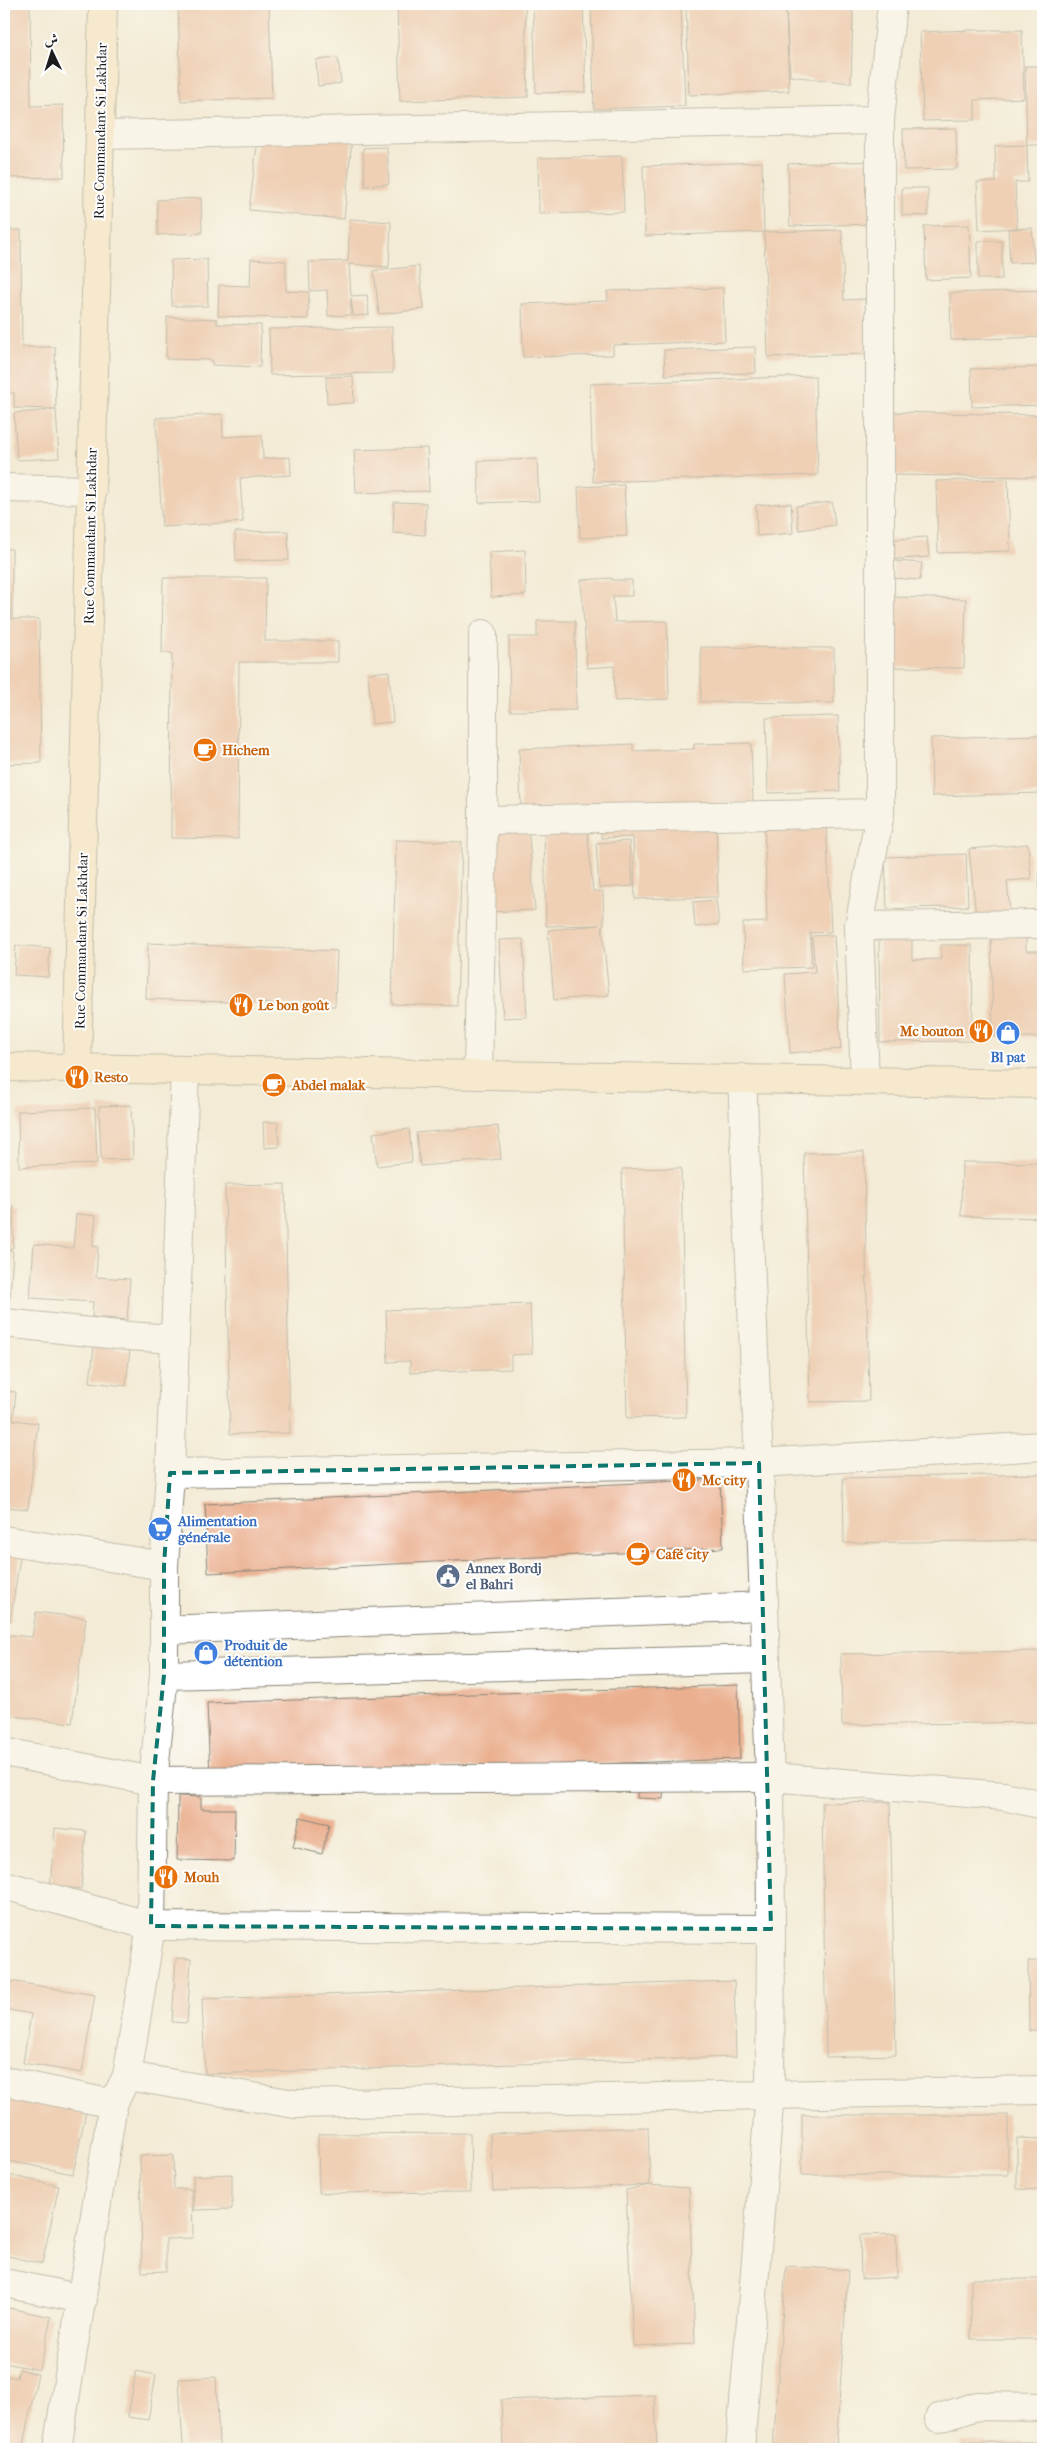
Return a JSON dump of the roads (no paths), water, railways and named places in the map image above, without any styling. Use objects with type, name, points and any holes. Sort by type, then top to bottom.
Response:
[{"type":"main road","name":"Rue Commandant Si Lakhdar","points":[[78,1068],[103,4]]},
{"type":"main road","points":[[4,1067],[1043,1084]]},
{"type":"street","points":[[865,1081],[859,926],[880,813],[880,120],[892,4]]},
{"type":"street","points":[[100,135],[880,120]]},
{"type":"street","points":[[4,488],[92,490]]},
{"type":"street","points":[[478,1075],[484,820],[483,634]]},
{"type":"street","points":[[484,820],[880,813]]},
{"type":"street","points":[[859,926],[1043,924]]},
{"type":"street","points":[[57,2449],[83,2299],[113,2104],[127,2076],[151,1926],[153,1782],[164,1675],[164,1566],[170,1473],[184,1070]]},
{"type":"street","points":[[740,2449],[770,2094],[772,1929],[766,1659],[742,1078]]},
{"type":"street","points":[[4,1323],[128,1336],[174,1338]]},
{"type":"street","points":[[170,1473],[759,1463],[1043,1446]]},
{"type":"street","points":[[4,1540],[164,1566]]},
{"type":"street","points":[[164,1630],[764,1606]]},
{"type":"street","points":[[164,1675],[766,1659]]},
{"type":"street","points":[[4,1752],[153,1782],[770,1777],[1004,1796],[1043,1804]]},
{"type":"street","points":[[4,1884],[151,1926],[772,1929]]},
{"type":"street","points":[[127,2076],[295,2104],[1043,2090]]},
{"type":"street","points":[[4,2081],[113,2104]]},
{"type":"street","points":[[4,2283],[83,2299]]},
{"type":"street","points":[[939,2418],[977,2406],[1043,2407]]},
{"type":"place","name":"Hichem","points":[[205,750]]},
{"type":"place","name":"Le bon goût","points":[[241,1005]]},
{"type":"place","name":"Mc bouton","points":[[981,1031]]},
{"type":"place","name":"Bl pat","points":[[1008,1033]]},
{"type":"place","name":"Resto","points":[[77,1077]]},
{"type":"place","name":"Abdel malak","points":[[274,1085]]},
{"type":"place","name":"Mc city","points":[[684,1480]]},
{"type":"place","name":"Alimentation générale","points":[[160,1529]]},
{"type":"place","name":"Café city","points":[[638,1554]]},
{"type":"place","name":"Annex Bordj el Bahri","points":[[448,1576]]},
{"type":"place","name":"Produit de détention","points":[[206,1653]]},
{"type":"place","name":"Mouh","points":[[166,1877]]}]
